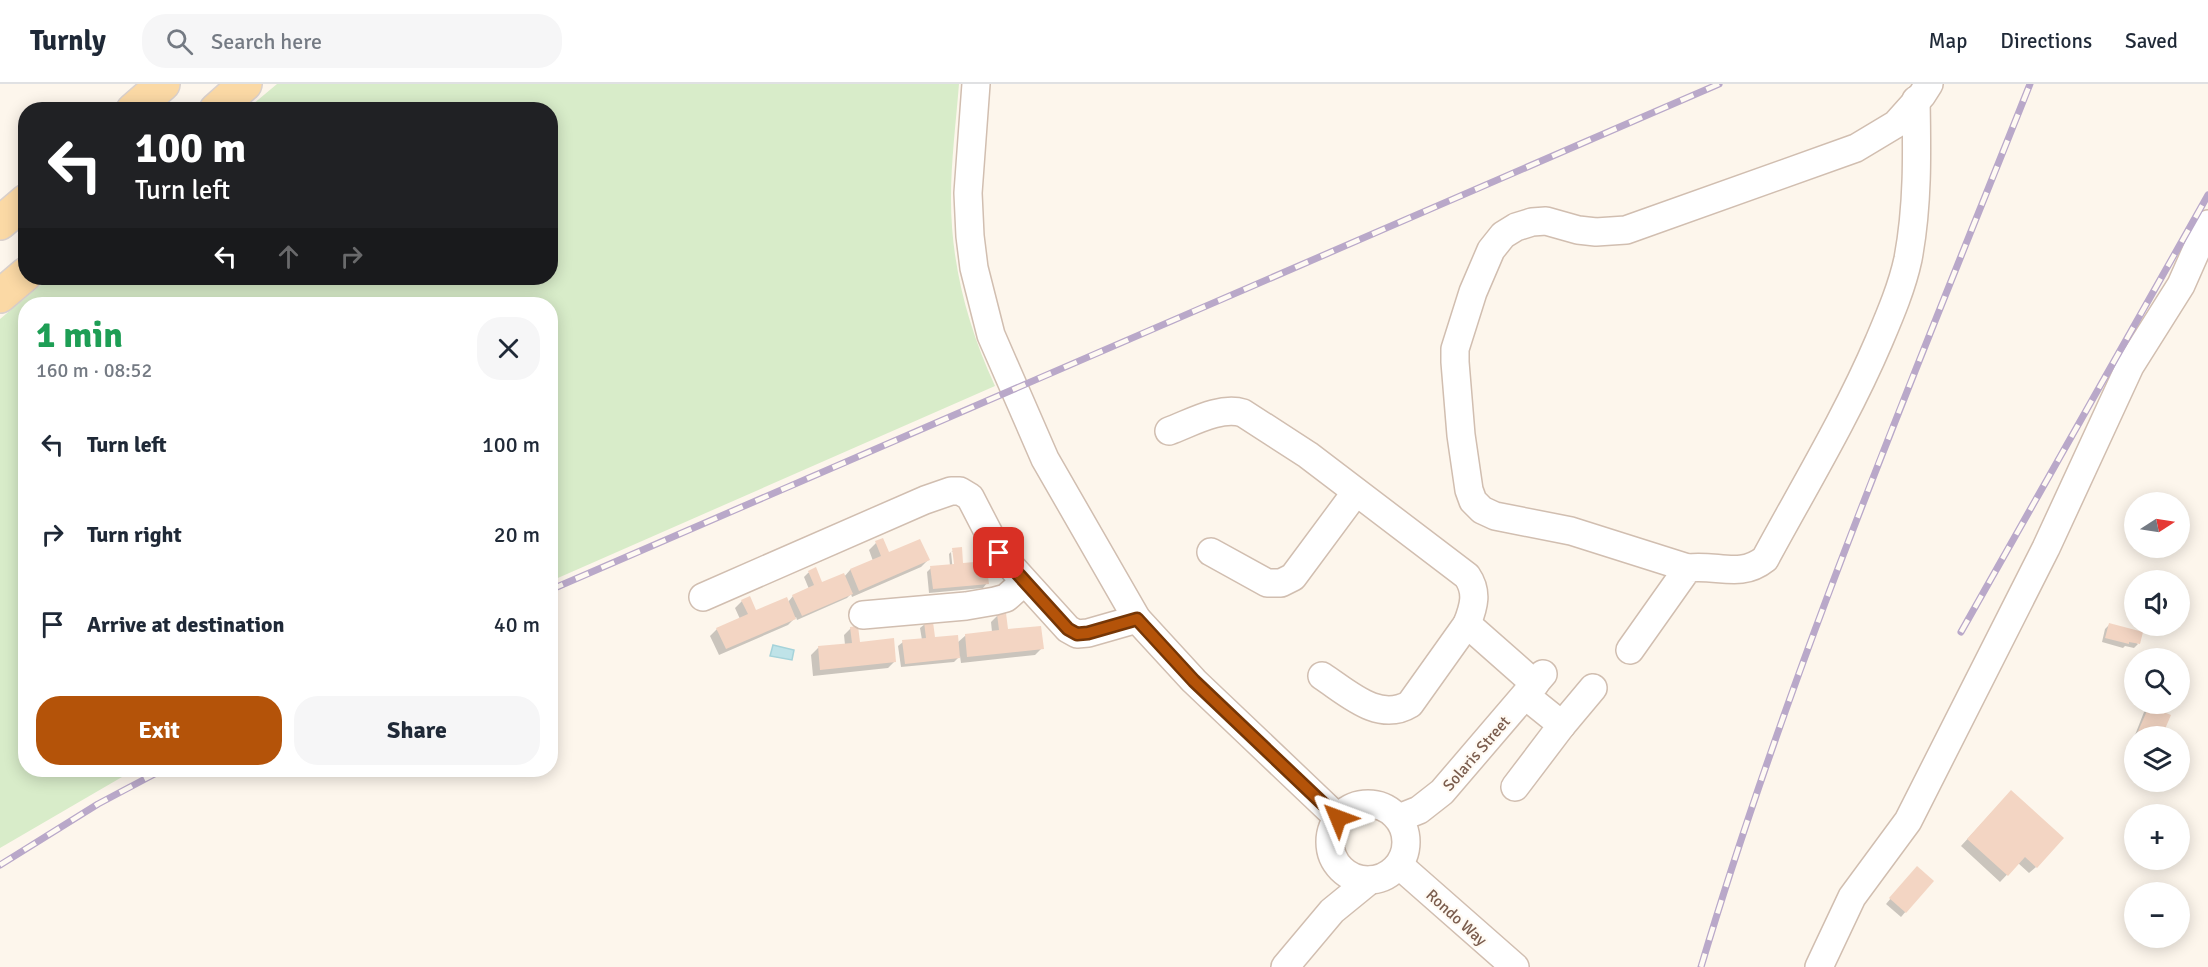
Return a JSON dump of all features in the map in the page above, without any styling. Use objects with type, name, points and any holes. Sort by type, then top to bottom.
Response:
[{"type":"main road","points":[[142,102],[163,84]]},
{"type":"main road","points":[[225,102],[245,84]]},
{"type":"main road","points":[[0,223],[18,208]]},
{"type":"main road","points":[[0,296],[18,281]]},
{"type":"street","points":[[976,84],[968,193],[970,236],[980,296],[992,335],[1045,459],[1137,619],[1194,681],[1338,818]]},
{"type":"street","points":[[1923,92],[1914,213],[1907,261],[1890,315],[1867,369],[1765,559],[1754,568],[1741,571],[1708,567],[1688,568],[1571,531],[1523,520],[1506,520],[1482,510],[1473,501],[1469,490],[1461,435],[1455,349],[1473,292],[1491,250],[1503,236],[1516,227],[1546,221],[1578,230],[1596,232],[1626,230],[1856,148],[1896,124],[1923,92]]},
{"type":"street","points":[[1819,967],[1852,897],[1908,821],[2046,548],[2130,366],[2181,285],[2208,224]]},
{"type":"street","points":[[1169,431],[1227,411],[1244,413],[1308,455],[1467,576],[1474,586],[1473,609],[1467,624],[1410,704],[1402,709],[1387,711],[1365,705],[1322,676]]},
{"type":"street","points":[[703,597],[951,490],[960,491],[970,497],[999,553],[1068,629],[1077,634],[1097,631],[1137,619]]},
{"type":"street","points":[[1211,552],[1267,583],[1281,583],[1293,577],[1356,492]]},
{"type":"street","points":[[1630,650],[1688,568]]},
{"type":"street","points":[[863,615],[966,606],[995,601],[1006,598],[1024,582]]},
{"type":"street","points":[[1467,624],[1535,685],[1562,725]]},
{"type":"street","name":"Solaris Street","points":[[1399,818],[1419,810],[1442,792],[1535,685]]},
{"type":"street","points":[[1515,787],[1593,688]]},
{"type":"street","points":[[1373,803],[1383,806],[1399,818],[1407,847],[1399,865],[1383,878],[1370,880],[1354,878],[1341,868],[1332,857],[1330,847],[1330,837],[1338,818],[1353,806],[1373,803]]},
{"type":"street","name":"Rondo Way","points":[[1399,865],[1515,967]]},
{"type":"street","points":[[1332,911],[1341,868]]},
{"type":"street","points":[[1285,967],[1332,911],[1370,880]]},
{"type":"green space","points":[[277,84],[959,84],[951,185],[954,248],[969,318],[995,386],[558,578],[558,297],[26,297],[41,285],[558,285],[558,102],[255,102]]},
{"type":"green space","points":[[18,304],[18,777],[122,777],[0,848],[0,319]]},
{"type":"water","points":[[773,645],[794,650],[792,660],[770,656]]},
{"type":"building","points":[[883,538],[889,552],[920,539],[930,560],[859,591],[850,569],[881,556],[875,541]]},
{"type":"building","points":[[962,547],[963,563],[986,561],[989,584],[933,589],[930,566],[954,564],[952,548]]},
{"type":"building","points":[[816,567],[822,582],[844,573],[853,594],[802,616],[792,595],[814,585],[808,571]]},
{"type":"building","points":[[750,596],[756,610],[787,597],[796,619],[726,649],[716,628],[748,614],[741,600]]},
{"type":"building","points":[[1006,613],[1008,629],[1041,626],[1044,649],[967,657],[965,634],[999,630],[997,614]]},
{"type":"building","points":[[924,622],[933,622],[935,637],[958,635],[960,658],[905,664],[902,640],[926,638]]},
{"type":"building","points":[[2109,623],[2124,627],[2124,636],[2142,636],[2140,644],[2129,642],[2129,644],[2105,638]]},
{"type":"building","points":[[858,626],[860,642],[894,638],[896,662],[820,670],[818,646],[852,643],[850,627]]},
{"type":"building","points":[[2146,714],[2171,715],[2166,726],[2140,726]]},
{"type":"building","points":[[2011,790],[2064,838],[2037,868],[2025,857],[2008,876],[1967,839]]},
{"type":"building","points":[[1917,866],[1934,881],[1906,913],[1889,898]]},
{"type":"railway","points":[[558,587],[1719,84]]},
{"type":"railway","points":[[1701,967],[1736,855],[1814,632],[2030,84]]},
{"type":"railway","points":[[1961,632],[2208,195]]},
{"type":"railway","points":[[0,865],[98,804],[149,777]]},
{"type":"route","points":[[999,553],[1068,629],[1077,634],[1137,619],[1194,681],[1338,818]]}]
